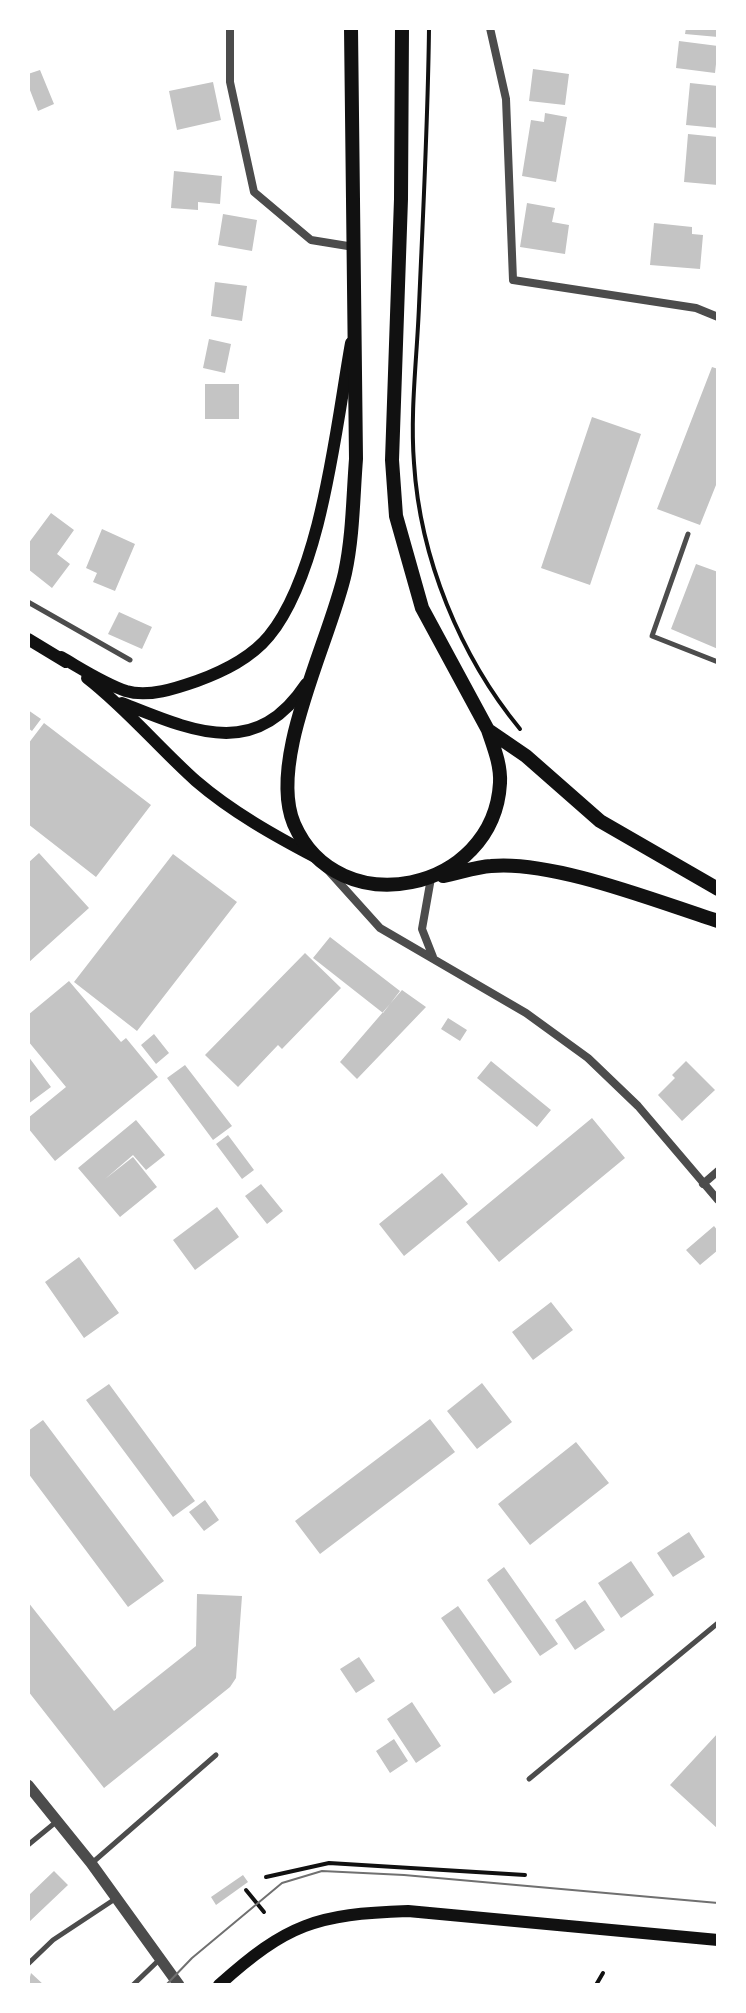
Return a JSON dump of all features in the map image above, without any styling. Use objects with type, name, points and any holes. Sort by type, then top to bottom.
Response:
[{"type":"main road","points":[[319,858],[294,824],[286,785],[300,712],[317,667],[345,572],[352,519],[356,459],[351,28]]},
{"type":"main road","points":[[402,28],[392,460],[396,516],[404,553],[438,642],[488,730],[499,764],[500,782],[488,824],[462,859],[431,878]]},
{"type":"main road","points":[[28,639],[129,692],[155,693],[197,681],[247,658],[268,637],[298,584],[328,470],[353,332]]},
{"type":"main road","points":[[61,657],[115,700],[197,781],[265,829],[356,878],[384,886],[491,866],[527,867],[610,886],[718,921]]},
{"type":"main road","points":[[115,700],[175,724],[228,736],[271,723],[293,704],[317,667]]},
{"type":"main road","points":[[488,730],[526,756],[600,821],[718,889]]},
{"type":"main road","points":[[219,1985],[273,1939],[311,1923],[359,1913],[408,1911],[718,1940]]},
{"type":"street","points":[[230,28],[230,82],[254,192],[311,240],[354,247]]},
{"type":"street","points":[[490,28],[506,99],[513,280],[696,308],[718,317]]},
{"type":"street","points":[[319,858],[380,928],[526,1013],[588,1058],[638,1106],[718,1200]]},
{"type":"street","points":[[431,878],[422,929],[433,957]]},
{"type":"street","points":[[703,1184],[718,1171]]},
{"type":"street","points":[[28,1785],[91,1863],[179,1985]]},
{"type":"lane","points":[[688,534],[652,636],[718,662]]},
{"type":"lane","points":[[28,602],[130,660]]},
{"type":"lane","points":[[529,1779],[718,1623]]},
{"type":"lane","points":[[91,1863],[216,1755]]},
{"type":"lane","points":[[28,1845],[57,1821]]},
{"type":"lane","points":[[28,1964],[53,1940],[107,1908],[116,1898]]},
{"type":"lane","points":[[133,1985],[160,1959]]},
{"type":"path","points":[[429,28],[414,391],[417,499],[431,558],[457,629],[486,681],[522,731]]},
{"type":"path","points":[[266,1877],[329,1863],[525,1875]]},
{"type":"path","points":[[246,1890],[264,1912]]},
{"type":"path","points":[[596,1985],[603,1973]]},
{"type":"building","points":[[686,28],[718,28],[718,37],[685,34]]},
{"type":"building","points":[[679,41],[718,46],[715,73],[676,68]]},
{"type":"building","points":[[533,69],[569,74],[565,105],[529,101]]},
{"type":"building","points":[[40,70],[54,104],[38,111],[28,85],[28,74]]},
{"type":"building","points":[[213,82],[221,120],[177,130],[169,91]]},
{"type":"building","points":[[690,83],[718,86],[718,128],[686,125]]},
{"type":"building","points":[[545,113],[567,117],[556,182],[522,176],[531,120],[544,122]]},
{"type":"building","points":[[688,134],[718,137],[718,185],[684,182]]},
{"type":"building","points":[[174,171],[222,176],[220,204],[198,202],[198,210],[171,208]]},
{"type":"building","points":[[527,203],[555,208],[552,222],[569,225],[565,254],[520,247]]},
{"type":"building","points":[[223,214],[257,220],[252,251],[218,245]]},
{"type":"building","points":[[654,223],[692,227],[692,234],[703,235],[700,269],[650,265]]},
{"type":"building","points":[[215,282],[247,286],[242,321],[211,316]]},
{"type":"building","points":[[209,339],[231,344],[225,373],[203,368]]},
{"type":"building","points":[[712,367],[718,369],[718,480],[700,525],[657,509]]},
{"type":"building","points":[[205,384],[239,384],[239,419],[205,419]]},
{"type":"building","points":[[592,417],[641,434],[590,585],[541,568]]},
{"type":"building","points":[[51,513],[74,530],[57,554],[70,564],[52,588],[28,569],[28,544]]},
{"type":"building","points":[[102,529],[135,544],[115,591],[93,582],[97,573],[86,568]]},
{"type":"building","points":[[696,564],[718,572],[718,649],[671,629]]},
{"type":"building","points":[[119,612],[152,627],[142,649],[108,634]]},
{"type":"building","points":[[28,710],[41,719],[32,731],[28,728]]},
{"type":"building","points":[[44,723],[151,805],[96,877],[28,824],[28,744]]},
{"type":"building","points":[[39,853],[89,908],[28,963],[28,863]]},
{"type":"building","points":[[173,854],[237,902],[137,1031],[74,982]]},
{"type":"building","points":[[330,937],[400,991],[383,1013],[313,958]]},
{"type":"building","points":[[305,953],[341,988],[282,1049],[278,1045],[238,1087],[205,1055]]},
{"type":"building","points":[[69,981],[121,1042],[126,1038],[158,1077],[55,1161],[28,1128],[28,1118],[66,1087],[28,1041],[28,1015]]},
{"type":"building","points":[[402,990],[426,1007],[357,1079],[340,1062]]},
{"type":"building","points":[[448,1018],[467,1030],[460,1041],[441,1029]]},
{"type":"building","points":[[154,1034],[169,1053],[156,1064],[141,1045]]},
{"type":"building","points":[[28,1056],[51,1087],[28,1104]]},
{"type":"building","points":[[491,1061],[551,1110],[537,1127],[477,1078]]},
{"type":"building","points":[[686,1061],[715,1090],[682,1121],[658,1095]]},
{"type":"building","points":[[185,1065],[232,1126],[213,1140],[167,1078]]},
{"type":"building","points":[[592,1118],[625,1158],[499,1262],[466,1222]]},
{"type":"building","points":[[136,1120],[165,1155],[146,1170],[133,1155],[105,1179],[133,1157],[157,1187],[120,1217],[78,1168]]},
{"type":"building","points":[[228,1135],[254,1170],[242,1179],[216,1144]]},
{"type":"building","points":[[442,1173],[468,1204],[404,1256],[379,1224]]},
{"type":"building","points":[[261,1184],[283,1211],[267,1224],[245,1196]]},
{"type":"building","points":[[217,1207],[239,1237],[195,1270],[173,1240]]},
{"type":"building","points":[[714,1226],[718,1231],[718,1250],[700,1265],[686,1250]]},
{"type":"building","points":[[79,1257],[119,1313],[84,1338],[45,1282]]},
{"type":"building","points":[[551,1302],[573,1330],[533,1360],[512,1332]]},
{"type":"building","points":[[482,1383],[512,1422],[477,1449],[447,1411]]},
{"type":"building","points":[[109,1384],[195,1501],[173,1517],[86,1400]]},
{"type":"building","points":[[430,1419],[455,1452],[320,1554],[295,1521]]},
{"type":"building","points":[[43,1420],[164,1581],[128,1607],[28,1473],[28,1431]]},
{"type":"building","points":[[576,1442],[609,1483],[530,1545],[498,1504]]},
{"type":"building","points":[[205,1500],[219,1520],[204,1531],[189,1512]]},
{"type":"building","points":[[689,1532],[705,1557],[673,1577],[657,1553]]},
{"type":"building","points":[[631,1561],[654,1595],[621,1618],[598,1583]]},
{"type":"building","points":[[504,1567],[558,1644],[540,1656],[487,1580]]},
{"type":"building","points":[[197,1594],[242,1596],[236,1678],[230,1687],[104,1788],[28,1691],[28,1602],[114,1711],[196,1646]]},
{"type":"building","points":[[585,1600],[605,1630],[575,1650],[555,1620]]},
{"type":"building","points":[[458,1606],[512,1682],[494,1694],[441,1618]]},
{"type":"building","points":[[359,1657],[375,1681],[356,1693],[340,1669]]},
{"type":"building","points":[[412,1702],[441,1746],[416,1763],[387,1719]]},
{"type":"building","points":[[718,1733],[718,1829],[670,1785]]},
{"type":"building","points":[[394,1739],[408,1761],[390,1773],[376,1751]]},
{"type":"building","points":[[54,1871],[68,1885],[28,1923],[28,1896]]},
{"type":"building","points":[[243,1875],[248,1882],[216,1905],[211,1897]]},
{"type":"building","points":[[31,1973],[44,1985],[28,1985]]},
{"type":"tram line","points":[[166,1985],[192,1958],[282,1883],[322,1871],[404,1875],[718,1903]]}]
